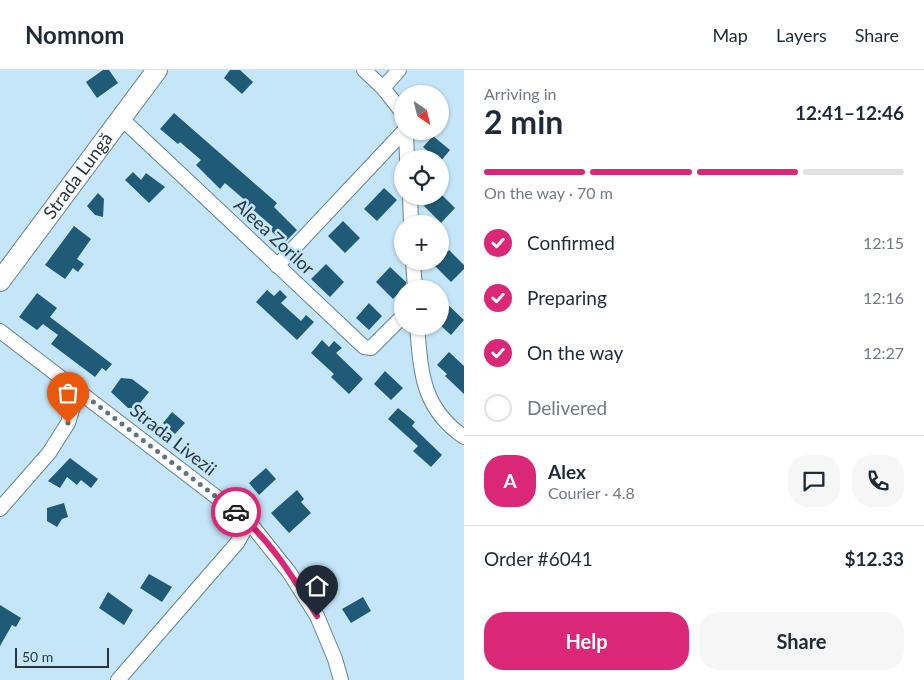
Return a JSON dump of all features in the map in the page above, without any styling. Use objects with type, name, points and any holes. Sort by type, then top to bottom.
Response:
[{"type":"main road","name":"Strada Lungă","points":[[0,281],[121,118],[148,74]]},
{"type":"street","points":[[364,70],[383,88],[394,102]]},
{"type":"street","points":[[383,88],[400,70]]},
{"type":"street","name":"Aleea Zorilor","points":[[121,118],[364,347],[371,348],[377,344],[394,326]]},
{"type":"street","points":[[277,266],[396,140]]},
{"type":"street","name":"Strada Livezii","points":[[0,331],[249,522],[290,572],[317,616],[335,659],[341,680]]},
{"type":"street","points":[[419,335],[420,361],[428,396],[449,427],[464,437]]},
{"type":"street","points":[[0,509],[49,453],[68,423],[78,390]]},
{"type":"street","points":[[118,680],[237,543],[249,522]]},
{"type":"building","points":[[103,70],[109,70],[118,83],[97,98],[86,82]]},
{"type":"building","points":[[230,70],[240,70],[253,82],[242,94],[224,78]]},
{"type":"building","points":[[174,113],[277,203],[274,207],[297,230],[284,243],[270,230],[273,227],[253,210],[249,215],[241,208],[247,202],[225,183],[220,189],[196,165],[201,160],[180,142],[178,144],[160,129]]},
{"type":"building","points":[[429,140],[438,140],[450,150],[426,150],[423,147]]},
{"type":"building","points":[[133,172],[141,180],[146,173],[165,187],[149,203],[125,180]]},
{"type":"building","points":[[384,188],[394,197],[394,203],[377,221],[364,209]]},
{"type":"building","points":[[98,193],[104,199],[103,217],[95,215],[87,206]]},
{"type":"building","points":[[449,202],[455,208],[448,215],[433,215],[424,206],[449,205]]},
{"type":"building","points":[[343,221],[360,238],[345,253],[328,236]]},
{"type":"building","points":[[74,226],[91,239],[77,259],[84,264],[78,272],[73,268],[65,279],[45,265]]},
{"type":"building","points":[[449,250],[464,265],[464,269],[451,282],[439,270],[449,270]]},
{"type":"building","points":[[326,264],[344,282],[330,297],[311,279]]},
{"type":"building","points":[[390,267],[404,280],[394,280],[393,299],[376,282]]},
{"type":"building","points":[[267,290],[274,296],[280,290],[287,297],[281,303],[301,321],[306,315],[314,322],[297,340],[256,302]]},
{"type":"building","points":[[37,293],[57,308],[50,317],[112,364],[106,371],[102,368],[95,377],[51,344],[58,335],[43,324],[37,330],[19,317]]},
{"type":"building","points":[[369,303],[382,316],[369,330],[356,318]]},
{"type":"building","points":[[449,306],[464,320],[451,335],[449,333]]},
{"type":"building","points":[[322,340],[329,347],[334,341],[342,348],[336,353],[363,379],[349,394],[331,377],[334,374],[311,353]]},
{"type":"building","points":[[449,352],[464,366],[464,394],[445,376],[447,374],[437,365]]},
{"type":"building","points":[[385,371],[403,388],[391,400],[374,384]]},
{"type":"building","points":[[121,378],[132,379],[149,392],[136,408],[128,408],[111,392]]},
{"type":"building","points":[[398,408],[415,422],[412,426],[442,455],[431,467],[413,451],[418,446],[388,419]]},
{"type":"building","points":[[172,412],[185,423],[175,434],[163,423]]},
{"type":"building","points":[[70,458],[98,479],[91,488],[81,480],[77,485],[67,477],[60,488],[48,481]]},
{"type":"building","points":[[266,468],[276,479],[259,495],[249,483]]},
{"type":"building","points":[[297,490],[304,499],[301,502],[311,513],[289,533],[271,513]]},
{"type":"building","points":[[64,503],[68,517],[62,519],[57,527],[47,521],[47,508]]},
{"type":"building","points":[[149,574],[172,587],[162,602],[140,588]]},
{"type":"building","points":[[108,592],[133,610],[124,625],[99,608]]},
{"type":"building","points":[[363,597],[371,611],[351,623],[342,609]]},
{"type":"building","points":[[0,605],[21,618],[16,627],[12,625],[0,646]]},
{"type":"way so far","points":[[68,423],[78,390],[236,512]]},
{"type":"route","points":[[236,512],[249,522],[290,572],[317,616]]}]
